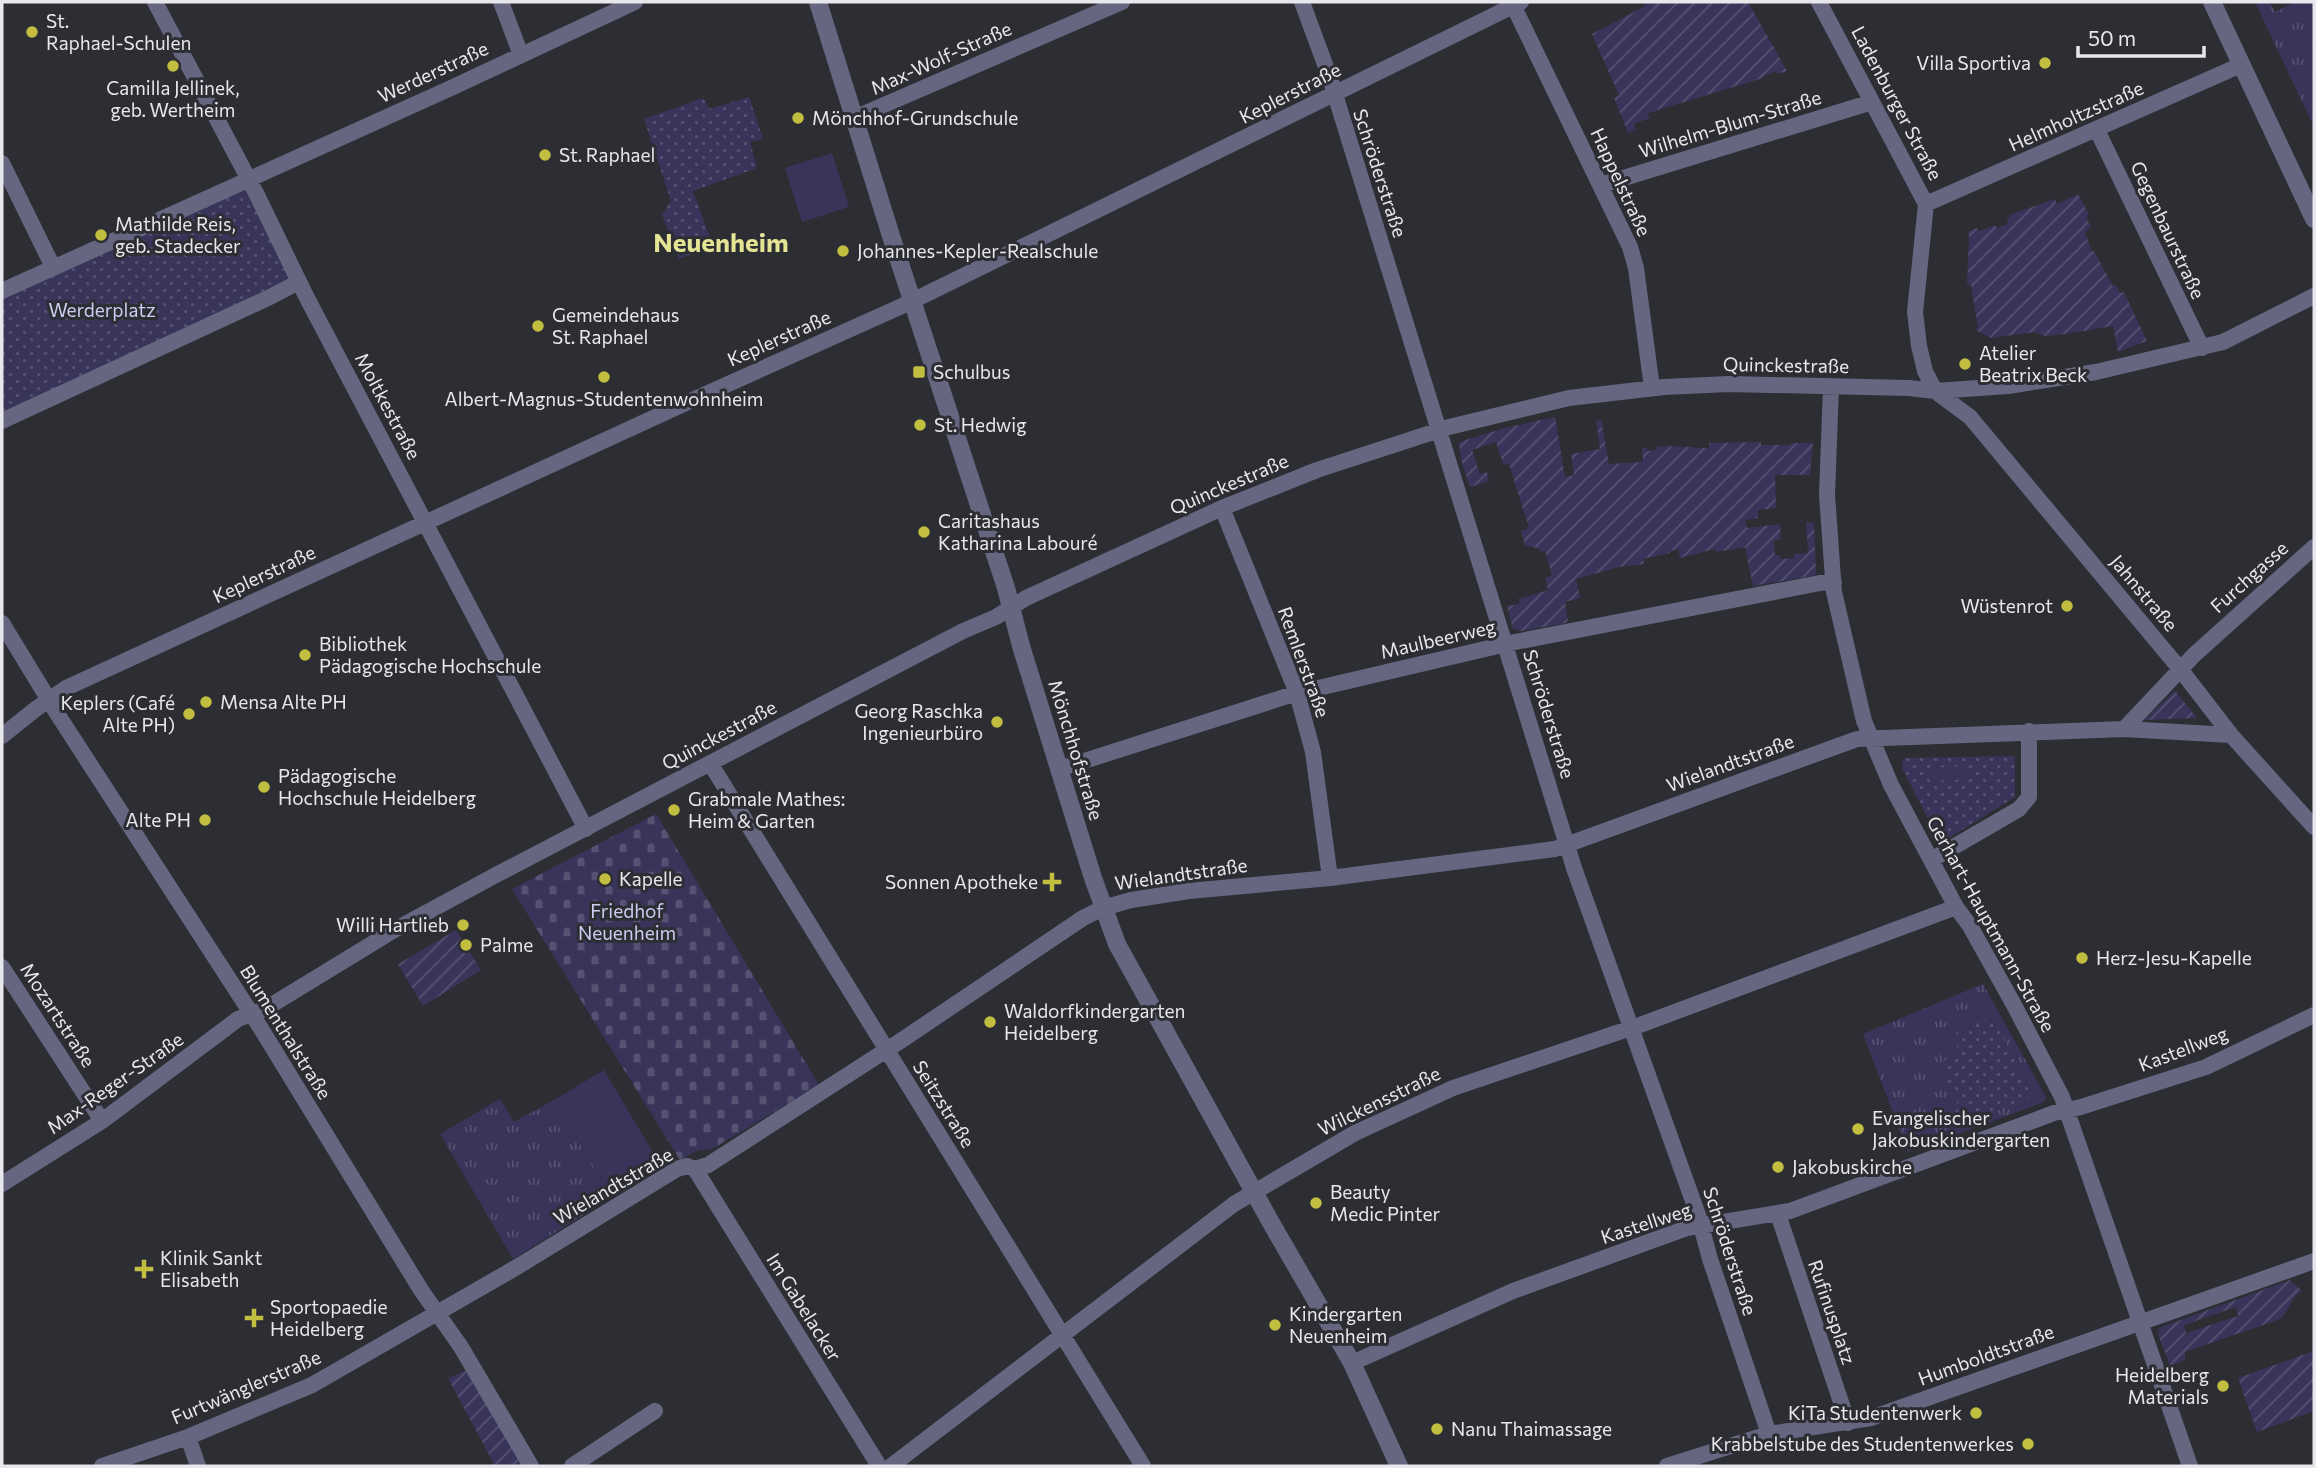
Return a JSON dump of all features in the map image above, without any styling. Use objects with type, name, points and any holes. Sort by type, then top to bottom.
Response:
[{"type":"street","name":"Moltkestraße","points":[[155,2],[249,179],[299,282],[432,520],[586,829]]},
{"type":"street","points":[[501,2],[521,55]]},
{"type":"street","name":"Werderstraße","points":[[249,179],[635,2]]},
{"type":"street","name":"Mönchhofstraße","points":[[818,2],[854,118],[921,296],[1011,608],[1103,908],[1130,969],[1352,1363],[1399,1466]]},
{"type":"street","name":"Max-Wolf-Straße","points":[[854,118],[1122,2]]},
{"type":"street","name":"Schröderstraße","points":[[1301,2],[1340,91],[1440,430],[1568,845],[1701,1226],[1769,1434]]},
{"type":"street","name":"Ladenburger Straße","points":[[1819,2],[1926,204],[1915,312],[1925,371],[1935,391]]},
{"type":"street","points":[[2212,2],[2314,219]]},
{"type":"street","name":"Keplerstraße","points":[[2,736],[66,688],[921,296],[1517,4]]},
{"type":"street","name":"Happelstraße","points":[[1517,4],[1630,247],[1636,268],[1652,388]]},
{"type":"street","name":"Helmholtzstraße","points":[[1926,204],[2241,65]]},
{"type":"street","name":"Wilhelm-Blum-Straße","points":[[1601,185],[1872,102]]},
{"type":"street","name":"Gegenbaurstraße","points":[[2097,130],[2202,348]]},
{"type":"street","points":[[2,163],[53,267]]},
{"type":"street","points":[[2,291],[249,179]]},
{"type":"street","points":[[2,421],[299,282]]},
{"type":"street","name":"Quinckestraße","points":[[251,1013],[265,1009],[396,929],[1026,598],[1222,508],[1317,470],[1440,430],[1569,398],[1652,388],[1729,384],[1909,388],[1935,391],[2008,386],[2083,374],[2224,342],[2314,296]]},
{"type":"street","name":"Gerhart-Hauptmann-Straße","points":[[1831,387],[1827,495],[1834,582],[1854,684],[1871,737],[1891,785],[1956,907],[2014,1005],[2068,1110],[2190,1466]]},
{"type":"street","name":"Jahnstraße","points":[[1935,391],[1970,417],[2180,669],[2231,735],[2314,827]]},
{"type":"street","name":"Remlerstraße","points":[[1222,508],[1297,693],[1313,752],[1330,878]]},
{"type":"street","name":"Furchgasse","points":[[2124,729],[2180,669],[2314,547]]},
{"type":"street","name":"Maulbeerweg","points":[[1059,769],[1297,693],[1505,644],[1834,582]]},
{"type":"street","name":"Blumenthalstraße","points":[[2,623],[251,1013],[436,1313],[461,1348],[531,1466]]},
{"type":"street","name":"Wielandtstraße","points":[[436,1313],[677,1169],[687,1166],[695,1169],[708,1165],[1083,918],[1103,908],[1134,899],[1189,891],[1330,878],[1541,851],[1568,845],[1857,739],[2124,729],[2231,735]]},
{"type":"street","points":[[1931,860],[2019,809],[2029,797],[2029,731]]},
{"type":"street","name":"Seitzstraße","points":[[710,763],[1143,1466]]},
{"type":"street","name":"Wilckensstraße","points":[[891,1466],[1234,1204],[1355,1133],[1453,1088],[1632,1028],[1956,907]]},
{"type":"street","name":"Mozartstraße","points":[[2,967],[102,1121]]},
{"type":"street","name":"Max-Reger-Straße","points":[[2,1185],[102,1121],[238,1019],[251,1013]]},
{"type":"street","name":"Kastellweg","points":[[1352,1363],[1513,1291],[1687,1228],[1778,1214],[2053,1113],[2206,1067],[2314,1015]]},
{"type":"street","name":"Im Gabelacker","points":[[695,1169],[879,1466]]},
{"type":"street","name":"Rufinusplatz","points":[[1778,1214],[1848,1423]]},
{"type":"street","name":"Humboldtstraße","points":[[1667,1466],[1769,1434],[1871,1418],[2314,1261]]},
{"type":"street","name":"Furtwänglerstraße","points":[[102,1466],[188,1437],[312,1385],[436,1313]]},
{"type":"street","points":[[572,1466],[654,1411]]},
{"type":"street","points":[[188,1437],[198,1466]]},
{"type":"green space","points":[[1644,2],[1748,2],[1787,71],[1777,74],[1775,71],[1760,79],[1648,113],[1649,118],[1634,124],[1636,130],[1628,133],[1614,98],[1619,95],[1592,34],[1645,6]]},
{"type":"green space","points":[[2255,2],[2270,2],[2275,12],[2296,2],[2314,2],[2314,127]]},
{"type":"green space","points":[[749,97],[763,139],[750,142],[757,168],[693,191],[713,246],[679,259],[662,215],[671,201],[644,119],[703,98],[710,109]]},
{"type":"green space","points":[[832,153],[849,207],[802,222],[785,168]]},
{"type":"green space","name":"Werderplatz","points":[[247,190],[291,278],[281,287],[2,415],[2,298],[236,191]]},
{"type":"green space","points":[[2078,194],[2089,215],[2086,217],[2091,227],[2085,232],[2092,252],[2094,251],[2113,286],[2116,285],[2120,293],[2124,292],[2147,341],[2118,352],[2113,326],[2066,334],[2045,336],[2035,332],[1991,338],[1975,330],[1978,328],[1971,285],[1967,284],[1968,232],[1995,225],[1997,228],[2008,224],[2007,220],[2012,214],[2055,199],[2057,204]]},
{"type":"green space","points":[[1555,417],[1565,477],[1574,475],[1571,454],[1600,449],[1596,421],[1601,419],[1609,464],[1643,462],[1642,448],[1647,448],[1647,451],[1663,446],[1709,448],[1709,443],[1813,443],[1810,475],[1775,475],[1776,508],[1758,510],[1758,518],[1745,520],[1747,528],[1780,524],[1781,539],[1774,541],[1775,555],[1780,555],[1781,559],[1808,553],[1806,522],[1814,523],[1816,575],[1753,586],[1745,547],[1716,552],[1714,549],[1680,558],[1678,549],[1643,559],[1644,564],[1619,567],[1576,579],[1580,598],[1565,602],[1568,620],[1566,623],[1521,631],[1513,629],[1507,606],[1519,604],[1519,599],[1548,590],[1545,578],[1552,575],[1545,551],[1541,552],[1540,549],[1525,545],[1521,531],[1529,528],[1509,464],[1503,464],[1496,442],[1472,450],[1480,474],[1487,472],[1489,481],[1470,487],[1461,460],[1459,442]]},
{"type":"green space","points":[[2175,691],[2197,718],[2144,720]]},
{"type":"green space","points":[[2015,756],[2015,797],[1944,841],[1937,836],[1902,768],[1903,758]]},
{"type":"green space","points":[[1968,766],[1969,779],[1931,781],[1930,768]]},
{"type":"green space","name":"Friedhof Neuenheim","points":[[656,814],[819,1085],[712,1149],[696,1151],[680,1160],[512,889]]},
{"type":"green space","points":[[456,930],[481,970],[423,1006],[398,964]]},
{"type":"green space","points":[[1983,984],[2046,1097],[2044,1102],[1908,1152],[1863,1034]]},
{"type":"green space","points":[[1992,1016],[2032,1095],[1967,1124],[1939,1063],[1960,1053],[1952,1035]]},
{"type":"green space","points":[[604,1070],[658,1161],[609,1191],[554,1100]]},
{"type":"green space","points":[[500,1099],[514,1122],[554,1100],[612,1197],[513,1259],[440,1134]]},
{"type":"green space","points":[[2290,1280],[2302,1291],[2280,1319],[2185,1352],[2185,1360],[2170,1366],[2158,1334],[2159,1328]],"holes":[[[2236,1307],[2238,1316],[2186,1333],[2184,1325]]]},
{"type":"green space","points":[[2314,1351],[2314,1411],[2257,1432],[2238,1378]]},
{"type":"green space","points":[[467,1370],[524,1466],[495,1466],[448,1378]]},
{"type":"place","name":"St. Raphael-Schulen","points":[[32,32]]},
{"type":"place","name":"Villa Sportiva","points":[[2045,63]]},
{"type":"place","name":"Camilla Jellinek, geb. Wertheim","points":[[173,66]]},
{"type":"place","name":"Mönchhof-Grundschule","points":[[798,118]]},
{"type":"place","name":"St. Raphael","points":[[545,155]]},
{"type":"place","name":"Mathilde Reis, geb. Stadecker","points":[[101,235]]},
{"type":"place","name":"Johannes-Kepler-Realschule","points":[[843,251]]},
{"type":"place","name":"Gemeindehaus St. Raphael","points":[[538,326]]},
{"type":"place","name":"Atelier Beatrix Beck","points":[[1965,364]]},
{"type":"place","name":"Schulbus","points":[[919,372]]},
{"type":"place","name":"Albert-Magnus-Studentenwohnheim","points":[[604,377]]},
{"type":"place","name":"St. Hedwig","points":[[920,425]]},
{"type":"place","name":"Caritashaus Katharina Labouré","points":[[924,532]]},
{"type":"place","name":"Wüstenrot","points":[[2067,606]]},
{"type":"place","name":"Bibliothek Pädagogische Hochschule","points":[[305,655]]},
{"type":"place","name":"Mensa Alte PH","points":[[206,702]]},
{"type":"place","name":"Keplers (Café Alte PH)","points":[[189,714]]},
{"type":"place","name":"Georg Raschka Ingenieurbüro","points":[[997,722]]},
{"type":"place","name":"Pädagogische Hochschule Heidelberg","points":[[264,787]]},
{"type":"place","name":"Grabmale Mathes: Heim & Garten","points":[[674,810]]},
{"type":"place","name":"Alte PH","points":[[205,820]]},
{"type":"place","name":"Kapelle","points":[[605,879]]},
{"type":"place","name":"Sonnen Apotheke","points":[[1052,882]]},
{"type":"place","name":"Willi Hartlieb","points":[[463,925]]},
{"type":"place","name":"Palme","points":[[466,945]]},
{"type":"place","name":"Herz-Jesu-Kapelle","points":[[2082,958]]},
{"type":"place","name":"Waldorfkindergarten Heidelberg","points":[[990,1022]]},
{"type":"place","name":"Evangelischer Jakobuskindergarten","points":[[1858,1129]]},
{"type":"place","name":"Jakobuskirche","points":[[1778,1167]]},
{"type":"place","name":"Beauty Medic Pinter","points":[[1316,1203]]},
{"type":"place","name":"Klinik Sankt Elisabeth","points":[[144,1269]]},
{"type":"place","name":"Sportopaedie Heidelberg","points":[[254,1318]]},
{"type":"place","name":"Kindergarten Neuenheim","points":[[1275,1325]]},
{"type":"place","name":"Heidelberg Materials","points":[[2223,1386]]},
{"type":"place","name":"KiTa Studentenwerk","points":[[1976,1413]]},
{"type":"place","name":"Nanu Thaimassage","points":[[1437,1429]]},
{"type":"place","name":"Krabbelstube des Studentenwerkes","points":[[2028,1444]]},
{"type":"district","name":"Neuenheim","points":[[721,243]]}]
